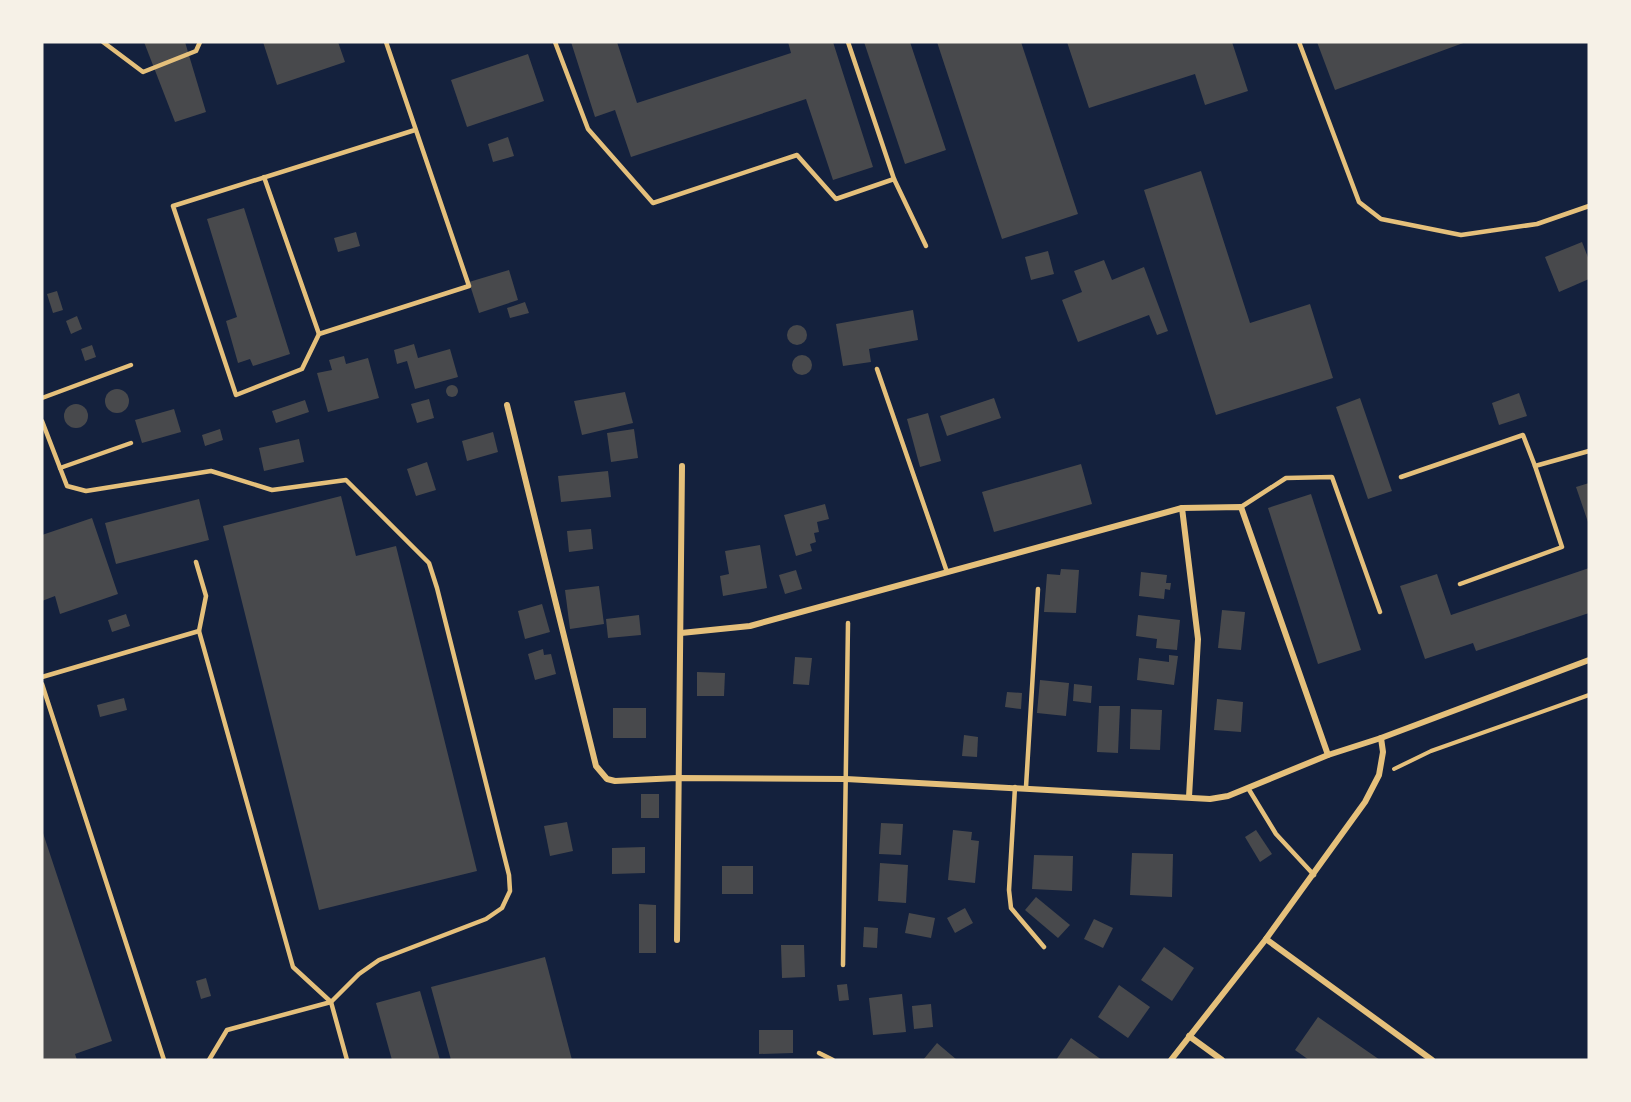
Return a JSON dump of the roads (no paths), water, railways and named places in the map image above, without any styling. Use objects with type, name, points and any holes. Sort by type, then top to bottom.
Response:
[{"type":"street","points":[[507,405],[597,766],[607,779],[615,782],[677,778],[846,779],[1026,787],[1210,799],[1228,796],[1328,755],[1381,738],[1589,660]]},
{"type":"street","points":[[677,940],[682,466]]},
{"type":"street","points":[[681,633],[750,626],[1182,508],[1241,507],[1328,755]]},
{"type":"street","points":[[1182,508],[1198,639],[1189,797]]},
{"type":"street","points":[[1171,1060],[1266,939],[1365,802],[1379,775],[1383,752],[1381,738]]},
{"type":"street","points":[[1266,939],[1432,1060]]},
{"type":"street","points":[[1189,1036],[1222,1060]]},
{"type":"lane","points":[[103,42],[142,72],[196,51],[200,42]]},
{"type":"lane","points":[[319,334],[469,286],[386,42]]},
{"type":"lane","points":[[555,42],[588,129],[653,203],[797,155],[836,199],[894,179]]},
{"type":"lane","points":[[848,42],[894,179],[926,246]]},
{"type":"lane","points":[[1299,42],[1359,202],[1381,219],[1461,235],[1537,224],[1589,206]]},
{"type":"lane","points":[[264,177],[319,334],[302,369],[236,395],[173,206],[264,177],[415,130]]},
{"type":"lane","points":[[42,398],[131,365]]},
{"type":"lane","points":[[877,369],[947,572]]},
{"type":"lane","points":[[42,421],[68,486],[86,491],[211,471],[272,490],[346,480],[429,563],[509,875],[510,891],[502,908],[486,919],[379,960],[359,974],[331,1002],[227,1030],[209,1060]]},
{"type":"lane","points":[[1401,477],[1523,435],[1562,547],[1460,584]]},
{"type":"lane","points":[[60,468],[131,442]]},
{"type":"lane","points":[[1535,466],[1589,451]]},
{"type":"lane","points":[[1241,507],[1286,478],[1332,477],[1380,612]]},
{"type":"lane","points":[[196,562],[206,596],[200,631],[293,967],[331,1002],[347,1060]]},
{"type":"lane","points":[[1026,787],[1038,589]]},
{"type":"lane","points":[[843,964],[849,624]]},
{"type":"lane","points":[[42,677],[200,631]]},
{"type":"lane","points":[[42,684],[164,1060]]},
{"type":"lane","points":[[1015,787],[1009,890],[1011,908],[1044,947]]},
{"type":"lane","points":[[1248,788],[1276,834],[1314,875]]},
{"type":"lane","points":[[819,1053],[832,1060]]}]
